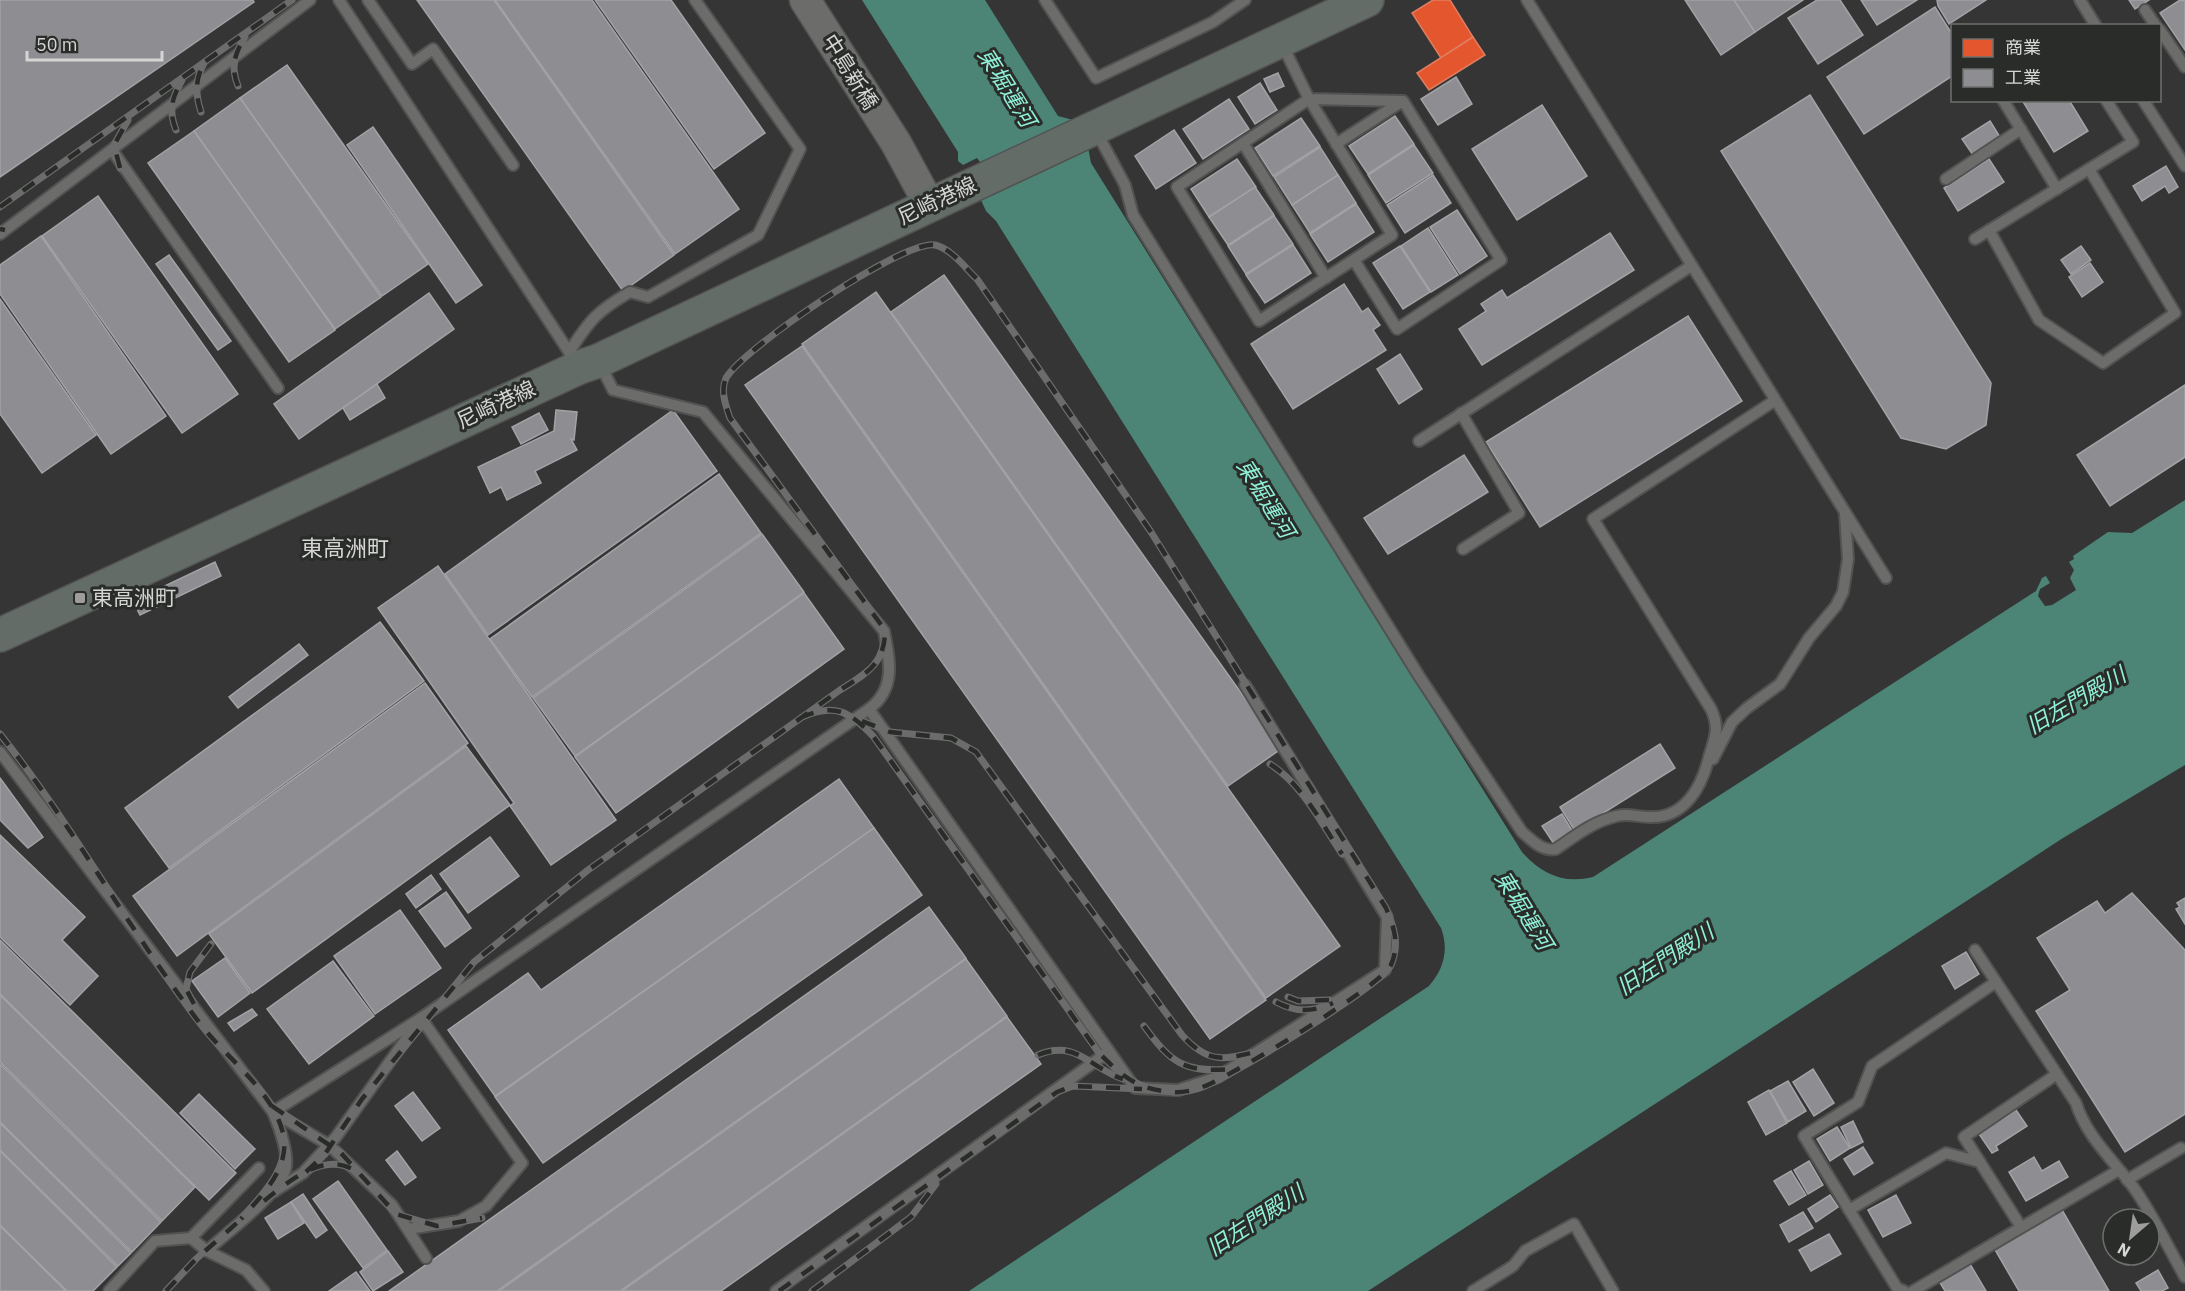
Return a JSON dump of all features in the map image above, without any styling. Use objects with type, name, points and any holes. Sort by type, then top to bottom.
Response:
[{"type":"main road","points":[[1088,130],[1367,0]]},
{"type":"main road","name":"尼崎港線","points":[[0,635],[582,360],[1088,130]]},
{"type":"street","name":"中島新橋","points":[[805,0],[896,143],[929,204]]},
{"type":"lane","points":[[0,234],[310,0]]},
{"type":"lane","points":[[273,1112],[421,1018],[869,709],[887,690],[890,661],[884,631],[703,412],[613,390],[582,360],[339,0]]},
{"type":"lane","points":[[368,0],[412,64],[433,49],[513,165]]},
{"type":"lane","points":[[582,360],[591,317],[602,308],[630,291],[648,297],[758,235],[800,149],[695,0]]},
{"type":"lane","points":[[1045,0],[1096,78],[1213,22],[1245,0]]},
{"type":"lane","points":[[1527,0],[1886,578]]},
{"type":"lane","points":[[2079,0],[2093,24]]},
{"type":"lane","points":[[2145,10],[2155,24]]},
{"type":"lane","points":[[2161,31],[2185,67]]},
{"type":"lane","points":[[1281,42],[1309,99],[1392,235],[1259,321],[1177,187],[1309,99],[1402,101]]},
{"type":"lane","points":[[1336,144],[1402,101]]},
{"type":"lane","points":[[1354,260],[1397,329],[1501,260],[1402,101]]},
{"type":"lane","points":[[2004,102],[2057,189]]},
{"type":"lane","points":[[1975,239],[2133,142],[2107,102]]},
{"type":"lane","points":[[2145,102],[2185,166]]},
{"type":"lane","points":[[1946,179],[2020,129]]},
{"type":"lane","points":[[1088,130],[1125,184],[1133,215],[1419,676],[1522,832],[1538,846],[1549,850],[1556,849],[1594,824],[1618,816],[1652,818],[1673,813],[1687,803],[1705,776],[1732,722],[1780,684],[1809,638],[1836,606],[1843,592],[1848,560],[1845,512]]},
{"type":"lane","points":[[1243,143],[1326,278]]},
{"type":"lane","points":[[112,150],[278,388]]},
{"type":"lane","points":[[1989,230],[2039,320],[2103,363],[2175,313],[2089,169]]},
{"type":"lane","points":[[1419,441],[1691,266]]},
{"type":"lane","points":[[1705,776],[1718,724],[1711,709],[1593,519],[1774,401]]},
{"type":"lane","points":[[1461,413],[1519,513],[1463,549]]},
{"type":"lane","points":[[869,709],[1135,1088],[1178,1090],[1218,1077],[1385,970],[1388,917],[1245,685]]},
{"type":"lane","points":[[0,752],[273,1112],[282,1133],[285,1170],[269,1194]]},
{"type":"lane","points":[[1975,950],[2076,1103],[2079,1113],[2127,1180],[2185,1277]]},
{"type":"lane","points":[[1897,1290],[1804,1136],[1858,1102],[1872,1066],[1996,982]]},
{"type":"lane","points":[[207,1251],[269,1194],[303,1173],[328,1145],[421,1018]]},
{"type":"lane","points":[[408,1229],[459,1221],[486,1206],[522,1163],[421,1018]]},
{"type":"lane","points":[[776,1291],[1108,1052]]},
{"type":"lane","points":[[2021,1227],[1964,1137],[2057,1074]]},
{"type":"lane","points":[[273,1112],[328,1145],[392,1204],[426,1258]]},
{"type":"lane","points":[[2127,1180],[2181,1148]]},
{"type":"lane","points":[[1849,1210],[1946,1153],[1980,1162]]},
{"type":"lane","points":[[109,1291],[155,1241],[191,1238],[259,1168]]},
{"type":"lane","points":[[1913,1291],[2119,1170]]},
{"type":"lane","points":[[1473,1291],[1513,1266],[1525,1251],[1574,1224],[1612,1291]]},
{"type":"lane","points":[[191,1238],[207,1251],[246,1270],[264,1291]]},
{"type":"water","points":[[862,0],[985,0],[1058,116],[1073,120],[1088,147],[1091,163],[1522,852],[1545,871],[1563,878],[1593,877],[2036,591],[2042,578],[2046,576],[2050,583],[2040,589],[2038,596],[2045,606],[2052,605],[2076,590],[2070,578],[2074,570],[2069,562],[2074,559],[2073,556],[2108,532],[2132,533],[2185,500],[2185,765],[2063,838],[1368,1291],[969,1291],[1429,986],[1444,959],[1445,944],[1441,928],[996,221],[986,211],[981,200],[1000,188],[987,159],[980,162],[977,158],[963,165],[958,161],[958,152]]},
{"type":"building: 商業","points":[[1433,0],[1450,0],[1473,37],[1441,58],[1412,13]]},
{"type":"building: 商業","points":[[1473,37],[1485,55],[1429,90],[1417,73]]},
{"type":"building: 工業","points":[[0,0],[253,0],[254,2],[0,177]]},
{"type":"building: 工業","points":[[417,0],[494,0],[674,255],[623,291]]},
{"type":"building: 工業","points":[[495,0],[592,0],[739,209],[675,254]]},
{"type":"building: 工業","points":[[595,0],[671,0],[765,133],[714,169]]},
{"type":"building: 工業","points":[[1685,0],[1734,0],[1755,32],[1721,55]]},
{"type":"building: 工業","points":[[1734,0],[1803,0],[1755,32]]},
{"type":"building: 工業","points":[[1817,0],[1840,0],[1863,35],[1818,64],[1788,18]]},
{"type":"building: 工業","points":[[1861,0],[1917,0],[1877,25]]},
{"type":"building: 工業","points":[[1937,0],[1986,0],[1949,24]]},
{"type":"building: 工業","points":[[2129,0],[2149,0],[2135,9]]},
{"type":"building: 工業","points":[[2180,0],[2185,1],[2185,50],[2160,13]]},
{"type":"building: 工業","points":[[1935,7],[1951,32],[1951,77],[1864,134],[1827,77]]},
{"type":"building: 工業","points":[[287,65],[428,264],[382,296],[240,98]]},
{"type":"building: 工業","points":[[1278,73],[1284,86],[1270,92],[1264,79]]},
{"type":"building: 工業","points":[[1456,77],[1472,104],[1438,125],[1421,99]]},
{"type":"building: 工業","points":[[1260,83],[1277,110],[1255,124],[1238,97]]},
{"type":"building: 工業","points":[[1810,95],[1991,383],[1986,425],[1946,449],[1901,438],[1721,151]]},
{"type":"building: 工業","points":[[240,98],[381,297],[335,329],[194,131]]},
{"type":"building: 工業","points":[[1229,99],[1249,129],[1203,159],[1183,129]]},
{"type":"building: 工業","points":[[2023,102],[2070,102],[2088,131],[2054,152]]},
{"type":"building: 工業","points":[[1542,105],[1587,176],[1517,220],[1472,149]]},
{"type":"building: 工業","points":[[1395,116],[1414,144],[1368,174],[1349,146]]},
{"type":"building: 工業","points":[[1301,118],[1320,146],[1273,176],[1255,148]]},
{"type":"building: 工業","points":[[1990,121],[2000,137],[1973,155],[1962,139]]},
{"type":"building: 工業","points":[[373,127],[482,285],[456,303],[347,145]]},
{"type":"building: 工業","points":[[1174,130],[1196,163],[1156,189],[1135,156]]},
{"type":"building: 工業","points":[[194,131],[335,330],[289,362],[148,163]]},
{"type":"building: 工業","points":[[1414,145],[1433,173],[1386,203],[1368,175]]},
{"type":"building: 工業","points":[[1320,147],[1338,175],[1292,205],[1274,177]]},
{"type":"building: 工業","points":[[1237,159],[1256,187],[1209,217],[1191,189]]},
{"type":"building: 工業","points":[[1989,159],[2004,182],[1958,211],[1944,188]]},
{"type":"building: 工業","points":[[2166,166],[2178,187],[2169,193],[2165,186],[2142,201],[2133,186]]},
{"type":"building: 工業","points":[[1338,175],[1356,203],[1310,233],[1292,205]]},
{"type":"building: 工業","points":[[1433,175],[1451,203],[1405,233],[1387,205]]},
{"type":"building: 工業","points":[[1255,187],[1274,215],[1228,245],[1209,217]]},
{"type":"building: 工業","points":[[98,196],[238,394],[182,433],[42,236]]},
{"type":"building: 工業","points":[[1356,204],[1374,232],[1328,262],[1310,234]]},
{"type":"building: 工業","points":[[1457,210],[1487,256],[1460,274],[1430,227]]},
{"type":"building: 工業","points":[[1274,216],[1293,244],[1246,274],[1228,246]]},
{"type":"building: 工業","points":[[1428,228],[1458,275],[1431,292],[1401,246]]},
{"type":"building: 工業","points":[[1610,233],[1634,270],[1482,365],[1459,329],[1486,311],[1481,304],[1502,290],[1507,298]]},
{"type":"building: 工業","points":[[41,236],[166,416],[111,454],[0,294],[0,265]]},
{"type":"building: 工業","points":[[1293,245],[1311,273],[1265,303],[1246,275]]},
{"type":"building: 工業","points":[[1400,246],[1430,292],[1403,309],[1373,263]]},
{"type":"building: 工業","points":[[2081,246],[2091,260],[2071,274],[2061,260]]},
{"type":"building: 工業","points":[[169,255],[231,341],[218,350],[156,264]]},
{"type":"building: 工業","points":[[2090,263],[2103,282],[2082,297],[2069,277]]},
{"type":"building: 工業","points":[[944,275],[1281,749],[1228,786],[891,312]]},
{"type":"building: 工業","points":[[1344,284],[1362,312],[1368,308],[1380,325],[1373,330],[1386,350],[1293,409],[1251,344]]},
{"type":"building: 工業","points":[[876,292],[1340,946],[1266,998],[802,344]]},
{"type":"building: 工業","points":[[429,293],[454,329],[299,439],[274,404]]},
{"type":"building: 工業","points":[[0,299],[96,435],[42,473],[0,414]]},
{"type":"building: 工業","points":[[1688,316],[1742,401],[1540,527],[1486,442]]},
{"type":"building: 工業","points":[[802,346],[1266,1000],[1210,1039],[745,385]]},
{"type":"building: 工業","points":[[1400,354],[1422,389],[1399,404],[1377,369]]},
{"type":"building: 工業","points":[[377,384],[385,398],[350,420],[343,408]]},
{"type":"building: 工業","points":[[2185,385],[2185,457],[2110,506],[2077,455]]},
{"type":"building: 工業","points":[[556,410],[577,412],[574,440],[571,439],[577,450],[535,471],[541,483],[507,500],[501,487],[490,493],[478,467],[554,431]]},
{"type":"building: 工業","points":[[673,410],[717,471],[488,635],[445,574]]},
{"type":"building: 工業","points":[[539,413],[548,430],[521,444],[512,427]]},
{"type":"building: 工業","points":[[1464,455],[1488,492],[1388,554],[1364,518]]},
{"type":"building: 工業","points":[[719,474],[761,533],[532,697],[490,639]]},
{"type":"building: 工業","points":[[762,534],[804,592],[575,756],[533,698]]},
{"type":"building: 工業","points":[[215,562],[221,576],[140,615],[133,601]]},
{"type":"building: 工業","points":[[438,566],[616,820],[551,865],[510,806],[514,803],[378,608]]},
{"type":"building: 工業","points":[[804,593],[844,649],[616,813],[575,757]]},
{"type":"building: 工業","points":[[380,622],[424,681],[169,868],[125,808]]},
{"type":"building: 工業","points":[[299,644],[308,655],[238,708],[229,697]]},
{"type":"building: 工業","points":[[425,683],[468,743],[177,956],[133,896]]},
{"type":"building: 工業","points":[[1660,744],[1675,768],[1575,831],[1560,807]]},
{"type":"building: 工業","points":[[466,746],[510,805],[252,993],[209,934]]},
{"type":"building: 工業","points":[[0,778],[43,837],[28,848],[0,820]]},
{"type":"building: 工業","points":[[839,779],[874,828],[495,1096],[448,1030],[528,973],[541,990]]},
{"type":"building: 工業","points":[[1562,814],[1573,832],[1554,844],[1542,826]]},
{"type":"building: 工業","points":[[874,828],[922,895],[543,1163],[495,1097]]},
{"type":"building: 工業","points":[[0,835],[85,917],[62,940],[98,976],[70,1005],[0,937]]},
{"type":"building: 工業","points":[[490,837],[519,876],[468,913],[440,874]]},
{"type":"building: 工業","points":[[431,875],[441,889],[416,908],[406,894]]},
{"type":"building: 工業","points":[[446,892],[471,928],[445,947],[419,911]]},
{"type":"building: 工業","points":[[2132,893],[2185,950],[2185,1114],[2125,1152],[2036,1011],[2070,990],[2037,938],[2097,901],[2105,913]]},
{"type":"building: 工業","points":[[2185,898],[2185,924],[2176,909],[2180,907],[2177,903]]},
{"type":"building: 工業","points":[[929,907],[966,958],[497,1291],[389,1291]]},
{"type":"building: 工業","points":[[400,910],[441,968],[375,1014],[334,956]]},
{"type":"building: 工業","points":[[0,940],[236,1173],[209,1200],[0,994]]},
{"type":"building: 工業","points":[[1966,952],[1979,974],[1955,989],[1942,966]]},
{"type":"building: 工業","points":[[225,958],[250,993],[218,1017],[192,981]]},
{"type":"building: 工業","points":[[966,959],[1007,1016],[620,1291],[499,1291]]},
{"type":"building: 工業","points":[[333,961],[374,1016],[309,1064],[267,1009]]},
{"type":"building: 工業","points":[[0,995],[195,1187],[162,1221],[0,1062]]},
{"type":"building: 工業","points":[[252,1009],[257,1015],[234,1031],[228,1023]]},
{"type":"building: 工業","points":[[1007,1017],[1041,1064],[721,1291],[622,1291]]},
{"type":"building: 工業","points":[[0,1064],[161,1222],[132,1252],[0,1122]]},
{"type":"building: 工業","points":[[1813,1069],[1834,1103],[1814,1116],[1793,1082]]},
{"type":"building: 工業","points":[[1788,1081],[1806,1111],[1788,1122],[1770,1091]]},
{"type":"building: 工業","points":[[1769,1090],[1787,1123],[1766,1135],[1748,1102]]},
{"type":"building: 工業","points":[[413,1092],[440,1128],[422,1141],[395,1106]]},
{"type":"building: 工業","points":[[199,1094],[255,1149],[235,1169],[180,1113]]},
{"type":"building: 工業","points":[[2016,1110],[2027,1126],[1996,1146],[1998,1150],[1992,1153],[1979,1134]]},
{"type":"building: 工業","points":[[1853,1121],[1863,1142],[1851,1148],[1841,1127]]},
{"type":"building: 工業","points":[[0,1123],[131,1253],[118,1266],[0,1150]]},
{"type":"building: 工業","points":[[1837,1127],[1850,1148],[1830,1161],[1817,1139]]},
{"type":"building: 工業","points":[[1863,1147],[1873,1163],[1854,1175],[1844,1159]]},
{"type":"building: 工業","points":[[0,1151],[117,1267],[93,1291],[67,1291],[0,1225]]},
{"type":"building: 工業","points":[[397,1151],[416,1177],[405,1185],[386,1160]]},
{"type":"building: 工業","points":[[2034,1157],[2042,1171],[2059,1161],[2068,1177],[2026,1201],[2009,1172]]},
{"type":"building: 工業","points":[[1809,1161],[1823,1185],[1808,1194],[1794,1170]]},
{"type":"building: 工業","points":[[1791,1171],[1806,1195],[1789,1205],[1774,1181]]},
{"type":"building: 工業","points":[[338,1181],[387,1250],[363,1268],[313,1199]]},
{"type":"building: 工業","points":[[303,1194],[327,1230],[316,1238],[291,1202]]},
{"type":"building: 工業","points":[[1830,1195],[1838,1207],[1816,1222],[1808,1209]]},
{"type":"building: 工業","points":[[1896,1195],[1911,1223],[1883,1237],[1868,1210]]},
{"type":"building: 工業","points":[[291,1202],[304,1223],[278,1239],[265,1218]]},
{"type":"building: 工業","points":[[2062,1210],[2109,1291],[2019,1291],[1994,1248]]},
{"type":"building: 工業","points":[[1803,1212],[1813,1228],[1789,1242],[1780,1225]]},
{"type":"building: 工業","points":[[0,1226],[66,1291],[0,1291]]},
{"type":"building: 工業","points":[[1829,1234],[1841,1254],[1811,1271],[1799,1250]]},
{"type":"building: 工業","points":[[388,1251],[403,1272],[373,1291],[360,1272]]},
{"type":"building: 工業","points":[[1970,1264],[1986,1291],[1945,1291],[1939,1281]]},
{"type":"building: 工業","points":[[2158,1270],[2168,1288],[2162,1291],[2141,1291],[2136,1283]]},
{"type":"building: 工業","points":[[356,1272],[370,1291],[329,1291]]},
{"type":"railway","points":[[0,207],[292,0]]},
{"type":"railway","points":[[238,86],[234,66],[245,36]]},
{"type":"railway","points":[[201,112],[197,87],[204,63]]},
{"type":"railway","points":[[176,130],[172,116],[172,104],[182,80]]},
{"type":"railway","points":[[120,168],[114,145],[128,120]]},
{"type":"railway","points":[[0,229],[5,230]]},
{"type":"railway","points":[[306,1172],[325,1154],[362,1099],[474,962],[588,870],[840,690],[866,673],[878,659],[882,651],[885,630],[730,418],[724,398],[724,383],[738,364],[761,344],[825,298],[892,259],[918,248],[935,245],[941,247],[953,255],[977,279],[1151,532],[1386,908],[1395,936],[1395,950],[1391,965],[1382,976],[1362,991],[1273,1049],[1220,1079],[1181,1092],[1161,1091],[1141,1085],[1116,1069],[1099,1053],[873,736],[849,715],[841,712],[824,711],[814,713],[802,717]]},
{"type":"railway","points":[[862,721],[890,732],[951,738],[976,752],[1182,1035],[1201,1052],[1219,1058],[1263,1050]]},
{"type":"railway","points":[[0,734],[48,799],[136,933],[190,1009],[272,1106],[283,1133],[283,1158],[273,1180],[241,1219]]},
{"type":"railway","points":[[1270,764],[1302,794],[1342,854]]},
{"type":"railway","points":[[194,1004],[186,989],[190,972],[211,944]]},
{"type":"railway","points":[[1288,997],[1298,1001],[1329,1000]]},
{"type":"railway","points":[[1276,1002],[1298,1010],[1318,1008],[1333,1003]]},
{"type":"railway","points":[[1144,1026],[1162,1049],[1180,1063],[1202,1069],[1232,1069]]},
{"type":"railway","points":[[1038,1055],[1063,1050],[1082,1057],[1123,1079]]},
{"type":"railway","points":[[779,1291],[1057,1092],[1073,1086],[1142,1089]]},
{"type":"railway","points":[[272,1106],[341,1153],[396,1214],[437,1226],[482,1218]]},
{"type":"railway","points":[[264,1201],[294,1178],[318,1167],[330,1164],[342,1165],[354,1170]]},
{"type":"railway","points":[[812,1291],[911,1217],[936,1184]]},
{"type":"railway","points":[[166,1291],[196,1259],[247,1214]]},
{"type":"place","name":"東高洲町","points":[[80,598]]},
{"type":"district","name":"東高洲町","points":[[345,548]]},
{"type":"water label","name":"東堀運河","points":[[1007,87]]},
{"type":"water label","name":"東堀運河","points":[[1266,498]]},
{"type":"water label","name":"旧左門殿川","points":[[2076,700]]},
{"type":"water label","name":"東堀運河","points":[[1524,910]]},
{"type":"water label","name":"旧左門殿川","points":[[1665,959]]},
{"type":"water label","name":"旧左門殿川","points":[[1255,1220]]}]
